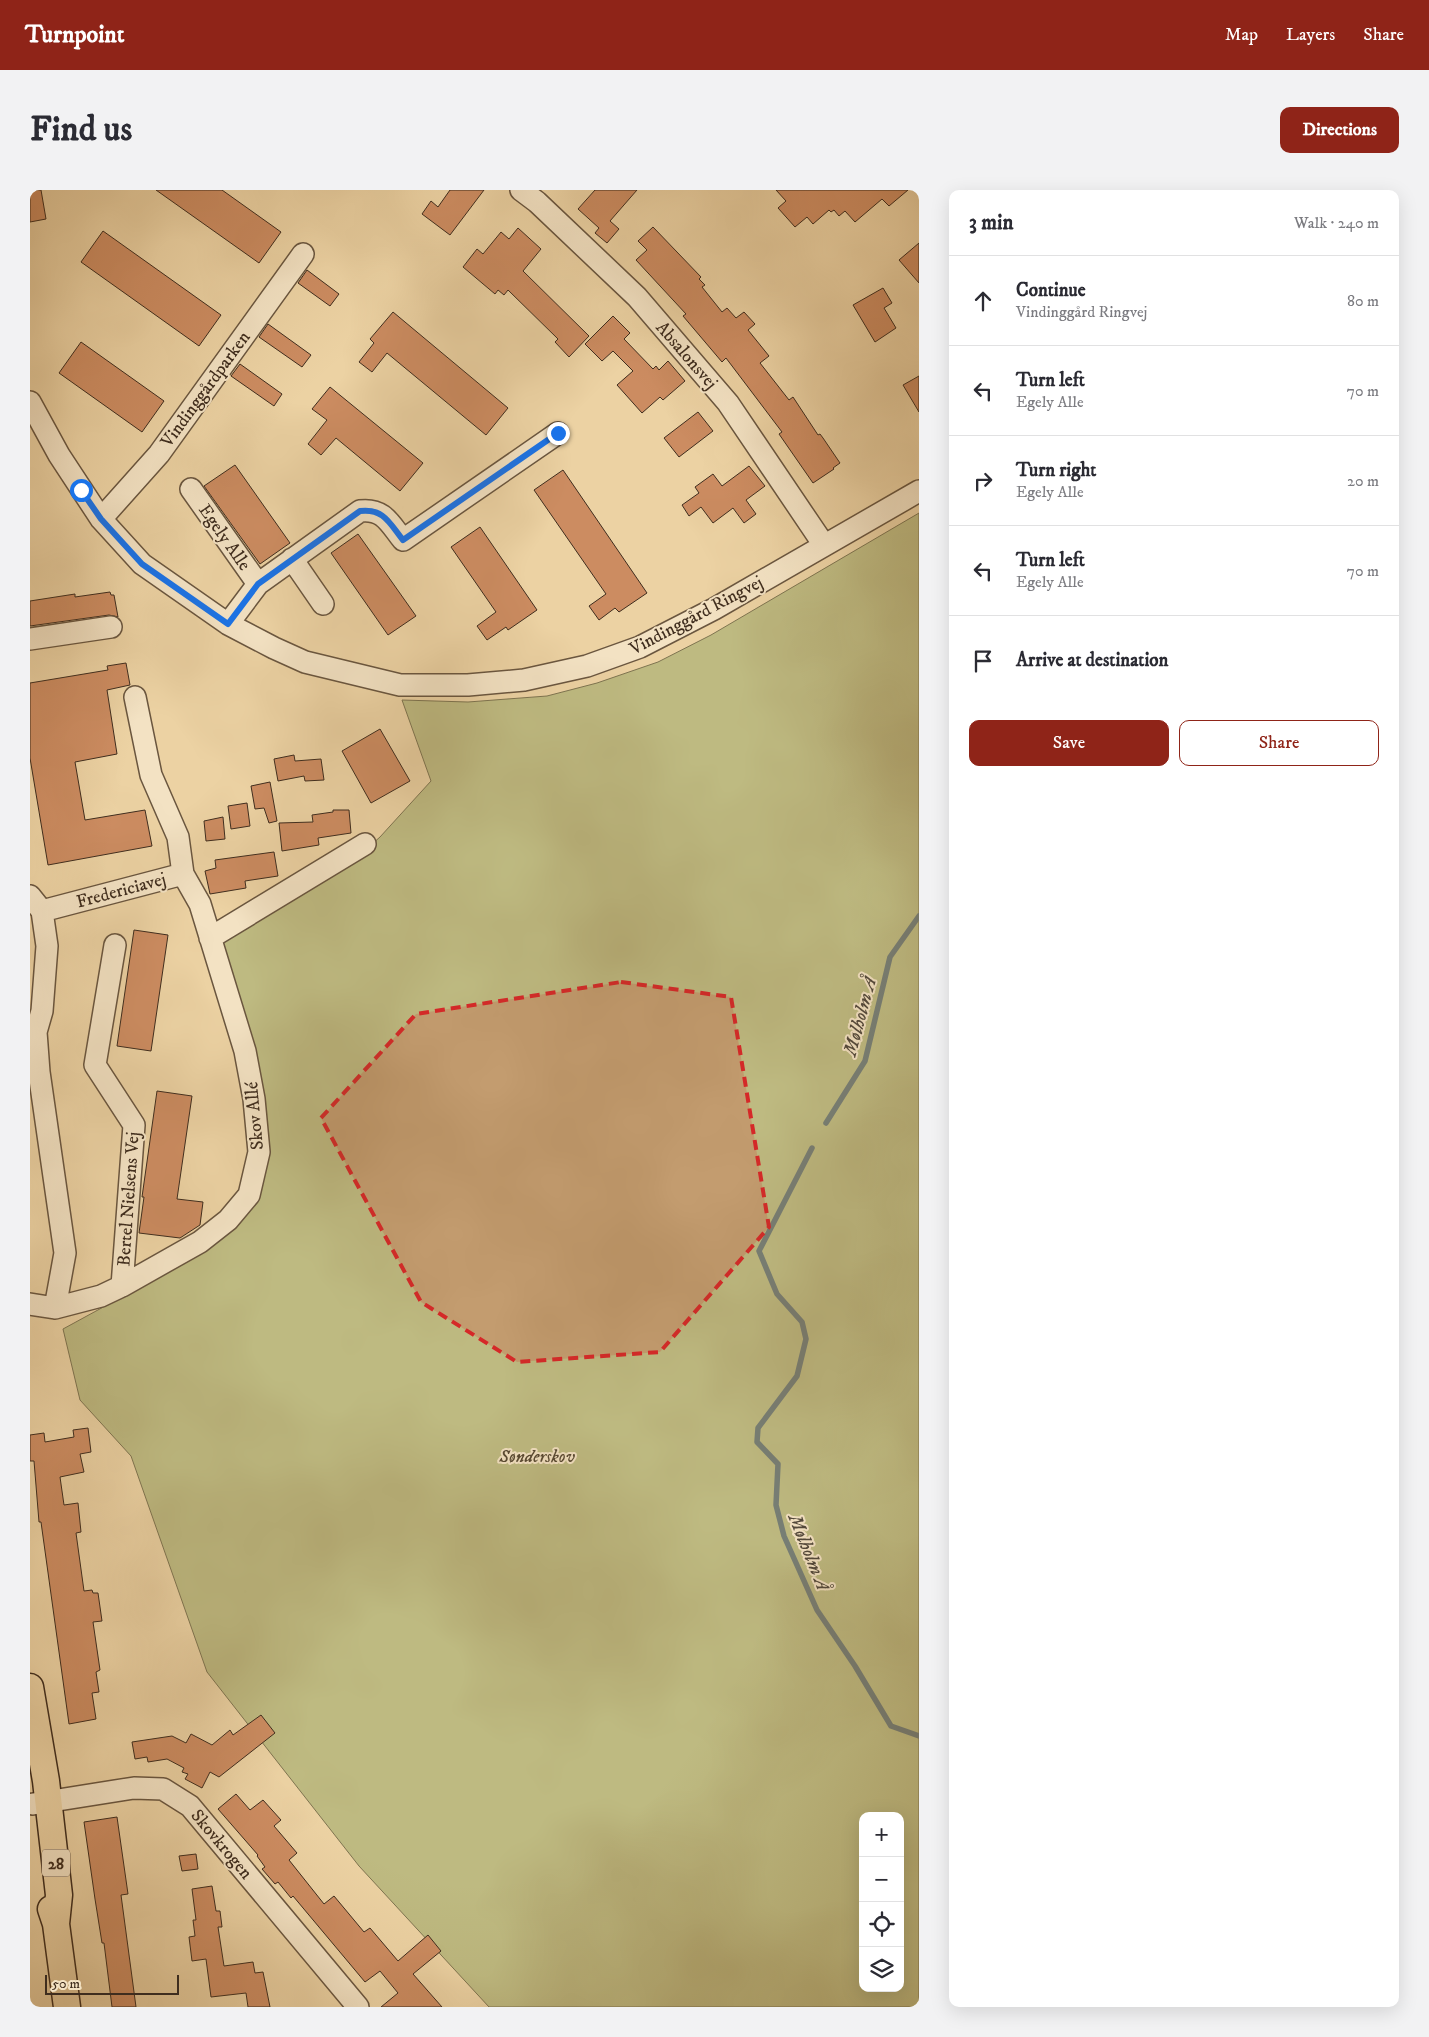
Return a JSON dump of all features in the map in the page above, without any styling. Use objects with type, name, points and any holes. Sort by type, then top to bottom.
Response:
[{"type":"main road","name":"28","points":[[30,1687],[37,1796],[48,1898],[56,1924],[67,2007]]},
{"type":"street","name":"Absalonsvej","points":[[521,190],[537,202],[638,298],[722,395],[824,545]]},
{"type":"street","name":"Vindinggårdparken","points":[[101,519],[159,454],[304,254]]},
{"type":"street","name":"Vindinggård Ringvej","points":[[30,402],[59,455],[101,519],[142,564],[228,624],[305,662],[400,685],[468,685],[524,680],[587,666],[640,647],[714,609],[919,491]]},
{"type":"street","name":"Egely Alle","points":[[228,624],[258,584],[360,511],[371,509],[382,514],[403,540],[558,433]]},
{"type":"street","name":"Egely Alle","points":[[192,489],[258,584]]},
{"type":"street","points":[[292,559],[323,604]]},
{"type":"street","points":[[30,639],[111,627]]},
{"type":"street","name":"Fredericiavej","points":[[36,904],[183,874],[178,837],[151,775],[135,697]]},
{"type":"street","points":[[210,938],[365,844]]},
{"type":"street","name":"Skov Allé","points":[[30,1304],[55,1308],[101,1296],[122,1286],[200,1242],[228,1220],[249,1195],[259,1152],[254,1099],[245,1051],[200,904],[183,874]]},
{"type":"street","points":[[36,904],[47,946],[42,1011],[36,1032],[38,1072],[65,1253],[55,1308]]},
{"type":"street","name":"Bertel Nielsens Vej","points":[[115,944],[95,1065],[134,1125],[122,1286]]},
{"type":"street","name":"Skovkrogen","points":[[37,1796],[134,1788],[163,1789],[190,1806],[358,2007]]},
{"type":"highlighted area","points":[[621,982],[731,997],[769,1227],[660,1352],[517,1362],[421,1302],[321,1118],[416,1014]]},
{"type":"green space","name":"Sønderskov","points":[[919,513],[919,2007],[489,2007],[359,1866],[207,1672],[131,1456],[80,1400],[63,1329],[197,1256],[227,1232],[264,1140],[219,945],[356,858],[380,837],[431,781],[402,700],[468,702],[547,696],[597,683],[658,662],[711,635]]},
{"type":"building","points":[[30,190],[41,190],[46,219],[30,222]]},
{"type":"building","points":[[156,190],[222,190],[281,232],[259,263]]},
{"type":"building","points":[[450,190],[484,190],[450,235],[422,214],[431,201],[438,207]]},
{"type":"building","points":[[595,190],[637,190],[610,221],[619,229],[607,243],[595,233],[599,228],[578,209]]},
{"type":"building","points":[[776,190],[908,190],[889,206],[882,199],[855,222],[845,211],[839,216],[834,210],[831,212],[829,210],[813,224],[807,217],[795,227],[778,208],[786,201]]},
{"type":"building","points":[[653,227],[701,277],[699,279],[705,285],[702,287],[722,312],[727,308],[736,318],[744,312],[755,324],[748,330],[769,356],[760,363],[789,400],[793,397],[818,435],[820,434],[823,438],[840,463],[834,469],[813,483],[779,434],[782,432],[726,358],[722,362],[683,316],[686,314],[636,260],[647,250],[638,241]]},
{"type":"building","points":[[518,228],[541,249],[523,271],[589,336],[569,357],[555,342],[558,339],[508,290],[504,295],[498,290],[495,294],[463,267],[477,249],[483,254],[501,232],[509,239]]},
{"type":"building","points":[[103,231],[221,315],[199,346],[81,262]]},
{"type":"building","points":[[919,243],[919,283],[899,260]]},
{"type":"building","points":[[307,270],[339,294],[330,306],[298,283]]},
{"type":"building","points":[[883,288],[892,303],[884,308],[896,328],[875,342],[853,305]]},
{"type":"building","points":[[393,312],[508,408],[486,435],[387,353],[372,372],[359,362],[374,343],[370,339]]},
{"type":"building","points":[[613,316],[630,333],[624,339],[653,369],[656,366],[659,370],[668,361],[685,381],[663,400],[660,397],[642,413],[617,385],[633,371],[613,351],[602,361],[585,344]]},
{"type":"building","points":[[268,324],[311,355],[302,367],[259,337]]},
{"type":"building","points":[[81,342],[164,401],[142,432],[59,373]]},
{"type":"building","points":[[240,364],[282,394],[274,406],[231,376]]},
{"type":"building","points":[[919,376],[919,412],[903,385]]},
{"type":"building","points":[[330,387],[423,463],[400,491],[336,438],[321,455],[308,444],[327,420],[312,409]]},
{"type":"building","points":[[698,412],[713,431],[679,457],[664,438]]},
{"type":"building","points":[[235,465],[290,543],[260,564],[204,486]]},
{"type":"building","points":[[749,466],[765,486],[746,500],[756,514],[744,523],[733,508],[713,523],[701,507],[689,516],[682,505],[699,493],[695,487],[713,474],[722,486]]},
{"type":"building","points":[[563,470],[647,593],[619,612],[615,608],[599,620],[589,606],[606,594],[534,490]]},
{"type":"building","points":[[480,527],[537,610],[508,630],[506,627],[487,640],[477,626],[496,612],[451,547]]},
{"type":"building","points":[[358,534],[416,616],[388,635],[331,553]]},
{"type":"building","points":[[110,592],[111,595],[114,595],[118,617],[109,615],[30,626],[30,601],[75,594],[75,597]]},
{"type":"building","points":[[126,663],[130,685],[107,690],[117,754],[75,762],[85,820],[145,810],[152,846],[48,865],[30,758],[30,683],[108,670],[107,666]]},
{"type":"building","points":[[380,729],[410,781],[371,803],[342,751]]},
{"type":"building","points":[[294,755],[295,761],[321,759],[324,780],[305,781],[304,776],[278,781],[274,759]]},
{"type":"building","points":[[270,782],[277,821],[269,823],[264,808],[255,809],[251,786]]},
{"type":"building","points":[[247,803],[250,826],[231,829],[228,806]]},
{"type":"building","points":[[333,810],[349,810],[351,833],[318,838],[319,845],[282,851],[279,823],[313,822],[312,815],[333,812]]},
{"type":"building","points":[[223,817],[225,839],[206,841],[204,821]]},
{"type":"building","points":[[274,852],[278,876],[245,881],[246,888],[210,894],[205,871],[216,868],[215,860]]},
{"type":"building","points":[[134,930],[168,935],[151,1051],[117,1046]]},
{"type":"building","points":[[157,1091],[192,1096],[177,1199],[203,1202],[200,1225],[180,1238],[139,1233],[144,1197],[142,1197]]},
{"type":"building","points":[[88,1428],[91,1452],[80,1454],[84,1472],[60,1477],[64,1505],[78,1503],[81,1532],[76,1533],[84,1591],[92,1590],[93,1593],[98,1593],[102,1621],[93,1622],[100,1670],[96,1672],[99,1692],[92,1693],[96,1719],[69,1724],[41,1522],[39,1522],[34,1461],[30,1461],[30,1435],[44,1433],[45,1442],[74,1437],[73,1430]]},
{"type":"building","points":[[261,1715],[275,1733],[219,1777],[210,1772],[202,1788],[185,1779],[188,1774],[182,1772],[184,1768],[167,1759],[148,1762],[147,1757],[135,1759],[132,1742],[172,1736],[186,1743],[191,1734],[212,1745],[230,1730],[233,1735]]},
{"type":"building","points":[[236,1794],[250,1810],[263,1800],[281,1820],[274,1826],[297,1853],[289,1860],[324,1904],[334,1896],[364,1932],[370,1928],[398,1961],[428,1935],[441,1951],[413,1974],[442,2007],[381,2007],[398,1993],[380,1971],[365,1982],[293,1896],[291,1898],[278,1882],[275,1884],[262,1869],[265,1867],[258,1855],[218,1809]]},
{"type":"building","points":[[117,1817],[128,1894],[121,1895],[136,2007],[112,2007],[104,1943],[102,1943],[84,1822]]},
{"type":"building","points":[[196,1854],[198,1869],[182,1871],[179,1856]]},
{"type":"building","points":[[212,1886],[216,1911],[220,1911],[222,1927],[218,1927],[224,1966],[253,1962],[255,1973],[263,1972],[270,2007],[248,2007],[246,1993],[211,1997],[206,1959],[192,1961],[189,1937],[195,1936],[193,1920],[196,1920],[192,1889]]},
{"type":"waterway","name":"Mølholm Å","points":[[826,1123],[865,1061],[890,957],[919,916]]},
{"type":"waterway","name":"Mølholm Å","points":[[812,1148],[759,1251],[777,1294],[802,1322],[806,1339],[797,1376],[758,1428],[757,1442],[778,1464],[776,1505],[784,1536],[817,1610],[855,1666],[891,1726],[919,1736]]},
{"type":"route","points":[[81,490],[101,519],[142,564],[186,597],[228,624],[258,584],[360,511],[371,509],[382,514],[403,540],[558,433]]}]
